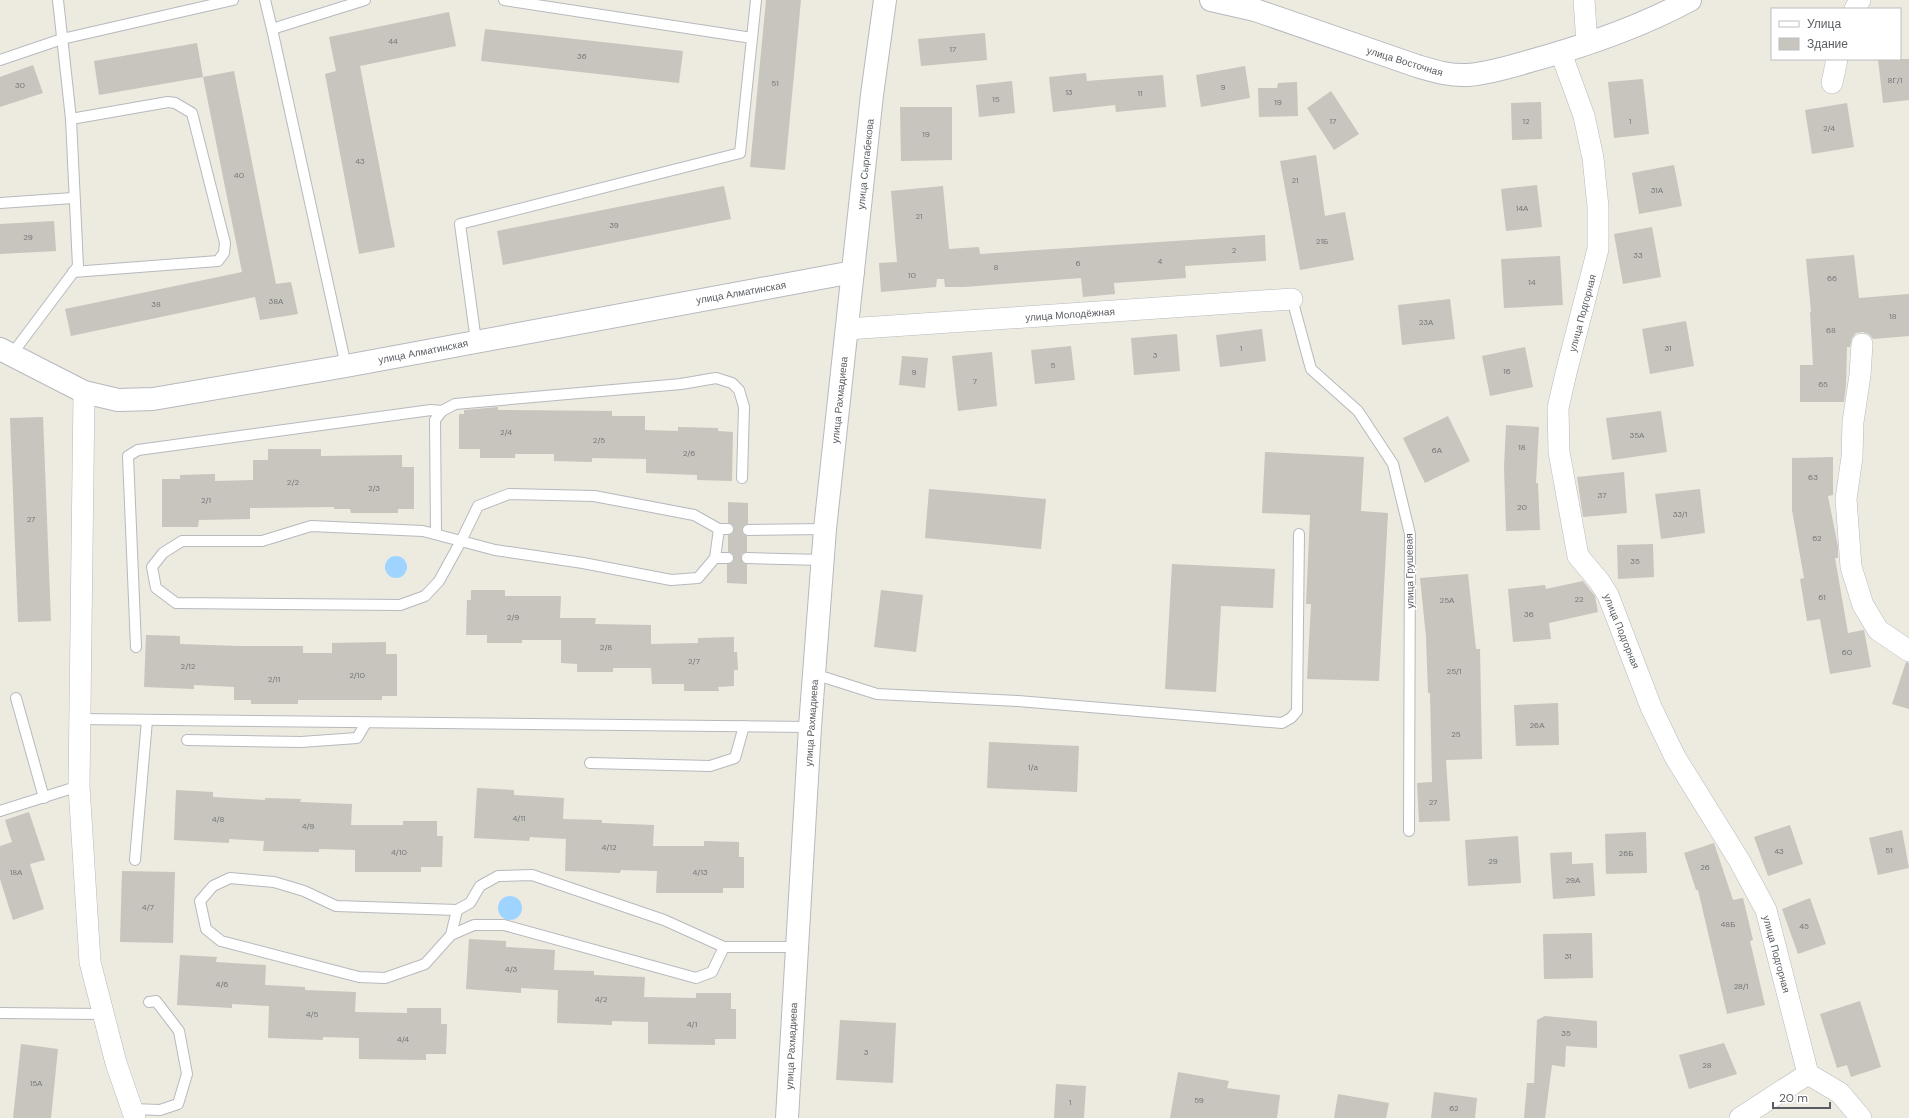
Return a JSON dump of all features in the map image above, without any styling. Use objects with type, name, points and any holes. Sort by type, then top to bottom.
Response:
[{"type":"street","name":"улица Сыргабекова","points":[[847,328],[885,0]]},
{"type":"street","name":"улица Восточная","points":[[1211,0],[1255,10],[1417,66],[1442,73],[1467,75],[1492,72],[1587,44],[1663,15],[1690,0]]},
{"type":"street","points":[[1584,0],[1587,44]]},
{"type":"street","name":"улица Подгорная","points":[[1561,52],[1584,116],[1593,158],[1598,207],[1598,249],[1558,408],[1559,452],[1578,556],[1599,581],[1608,595],[1650,707],[1672,751],[1739,860],[1766,910],[1808,1074]]},
{"type":"street","points":[[1832,83],[1837,60]]},
{"type":"street","name":"улица Алматинская","points":[[6,352],[84,392],[118,400],[153,399],[346,366],[853,272]]},
{"type":"street","name":"улица Молодёжная","points":[[847,328],[1292,299]]},
{"type":"street","name":"улица Рахмадиева","points":[[787,1118],[810,727],[825,529],[847,328]]},
{"type":"street","points":[[1862,344],[1860,375],[1853,422],[1852,457],[1846,499],[1851,567],[1863,604],[1878,630],[1909,651]]},
{"type":"street","points":[[84,392],[79,786],[90,962],[102,1014],[133,1114]]},
{"type":"street","points":[[1740,1118],[1808,1074],[1840,1093],[1861,1118]]},
{"type":"lane","points":[[6,352],[78,266],[73,198],[71,120],[58,0]]},
{"type":"lane","points":[[0,60],[62,39],[233,0]]},
{"type":"lane","points":[[265,0],[346,366]]},
{"type":"lane","points":[[272,29],[365,0]]},
{"type":"lane","points":[[504,0],[752,38]]},
{"type":"lane","points":[[476,341],[460,224],[740,153],[756,0]]},
{"type":"lane","points":[[71,120],[168,102],[175,103],[192,113],[225,243],[224,253],[218,261],[73,272]]},
{"type":"lane","points":[[0,203],[73,198]]},
{"type":"lane","name":"улица Грушевая","points":[[1292,299],[1311,369],[1358,410],[1393,464],[1410,534],[1409,831]]},
{"type":"lane","points":[[436,534],[435,420],[442,411],[455,404],[681,384],[716,378],[727,381],[739,390],[744,407],[742,478]]},
{"type":"lane","points":[[136,647],[128,456],[138,450],[432,410],[442,411]]},
{"type":"lane","points":[[461,541],[423,531],[312,526],[262,541],[182,541],[163,552],[152,567],[156,588],[176,603],[400,605],[425,596],[439,581],[461,541],[478,506],[509,494],[594,496],[694,515],[724,529],[715,558],[698,578],[671,580],[583,563],[495,550],[461,541]]},
{"type":"lane","points":[[748,530],[825,529]]},
{"type":"lane","points":[[814,674],[877,694],[1018,701],[1282,723],[1291,718],[1297,711],[1299,534]]},
{"type":"lane","points":[[715,558],[728,558]]},
{"type":"lane","points":[[747,558],[823,560]]},
{"type":"lane","points":[[16,698],[44,798]]},
{"type":"lane","points":[[79,719],[810,727]]},
{"type":"lane","points":[[136,860],[147,720]]},
{"type":"lane","points":[[187,740],[301,742],[357,738],[366,722]]},
{"type":"lane","points":[[590,763],[710,766],[735,758],[744,726]]},
{"type":"lane","points":[[0,811],[79,786]]},
{"type":"lane","points":[[724,947],[712,972],[696,978],[504,925],[474,925],[451,935],[425,964],[385,978],[359,977],[221,941],[206,929],[200,901],[213,886],[230,878],[274,882],[304,890],[336,906],[457,910],[470,903],[480,886],[498,876],[532,875],[664,920],[724,947],[797,947]]},
{"type":"lane","points":[[451,935],[457,910]]},
{"type":"lane","points":[[133,1114],[160,1110],[178,1104],[187,1074],[179,1031],[156,1001],[149,1002]]},
{"type":"lane","points":[[0,1013],[102,1014]]},
{"type":"water","points":[[396,556],[404,559],[407,567],[404,575],[396,578],[388,575],[385,567],[388,559]]},
{"type":"water","points":[[510,896],[518,900],[522,908],[518,916],[510,920],[502,916],[498,908],[502,900]]},
{"type":"building","points":[[766,0],[801,0],[785,170],[750,167]]},
{"type":"building","points":[[449,12],[456,46],[360,66],[395,247],[359,254],[325,74],[336,71],[329,37]]},
{"type":"building","points":[[485,29],[683,51],[679,83],[481,61]]},
{"type":"building","points":[[985,33],[987,60],[921,66],[918,39]]},
{"type":"building","points":[[197,43],[203,77],[99,95],[94,61]]},
{"type":"building","points":[[1909,59],[1909,100],[1883,103],[1878,60]]},
{"type":"building","points":[[33,65],[43,93],[0,107],[0,77]]},
{"type":"building","points":[[1245,66],[1250,98],[1201,107],[1196,75]]},
{"type":"building","points":[[234,71],[276,284],[291,282],[298,314],[260,320],[255,297],[71,336],[65,309],[242,272],[203,77]]},
{"type":"building","points":[[1086,73],[1087,81],[1163,75],[1166,107],[1116,112],[1115,105],[1053,112],[1049,77]]},
{"type":"building","points":[[1643,79],[1649,134],[1614,138],[1608,82]]},
{"type":"building","points":[[1012,81],[1015,113],[979,117],[976,85]]},
{"type":"building","points":[[1297,82],[1298,116],[1259,117],[1258,88],[1277,88],[1278,83]]},
{"type":"building","points":[[1331,91],[1359,134],[1334,150],[1307,108]]},
{"type":"building","points":[[1541,102],[1542,139],[1512,140],[1511,103]]},
{"type":"building","points":[[1847,103],[1854,147],[1812,154],[1805,110]]},
{"type":"building","points":[[900,107],[952,107],[952,160],[901,161]]},
{"type":"building","points":[[1316,155],[1325,216],[1345,212],[1354,260],[1300,270],[1280,161]]},
{"type":"building","points":[[1674,165],[1682,206],[1639,214],[1632,173]]},
{"type":"building","points":[[1537,185],[1542,227],[1506,231],[1501,189]]},
{"type":"building","points":[[724,186],[731,219],[503,265],[497,231]]},
{"type":"building","points":[[943,186],[949,249],[979,247],[980,254],[1265,235],[1266,261],[1185,266],[1186,278],[1114,283],[1115,294],[1083,297],[1081,278],[964,287],[945,287],[944,279],[937,279],[936,287],[881,292],[879,263],[897,262],[891,191]]},
{"type":"building","points":[[54,221],[56,251],[0,254],[0,224]]},
{"type":"building","points":[[1652,227],[1661,277],[1623,284],[1614,234]]},
{"type":"building","points":[[1854,255],[1859,298],[1909,294],[1909,336],[1873,339],[1869,334],[1863,332],[1856,333],[1852,338],[1850,347],[1847,347],[1844,402],[1800,402],[1800,365],[1813,365],[1811,312],[1806,259]]},
{"type":"building","points":[[1560,256],[1563,305],[1504,308],[1501,259]]},
{"type":"building","points":[[1450,299],[1455,339],[1402,345],[1398,305]]},
{"type":"building","points":[[1686,321],[1694,366],[1650,374],[1642,329]]},
{"type":"building","points":[[1262,329],[1266,361],[1220,367],[1216,335]]},
{"type":"building","points":[[1177,334],[1180,371],[1134,375],[1131,338]]},
{"type":"building","points":[[1071,346],[1075,380],[1035,384],[1031,350]]},
{"type":"building","points":[[1525,347],[1533,387],[1490,396],[1482,356]]},
{"type":"building","points":[[992,352],[997,406],[958,411],[952,356]]},
{"type":"building","points":[[902,356],[928,358],[925,388],[899,385]]},
{"type":"building","points":[[498,407],[498,410],[612,411],[612,416],[645,416],[645,430],[678,431],[678,427],[718,428],[718,431],[733,432],[732,481],[697,480],[697,475],[646,473],[646,459],[592,458],[592,462],[554,461],[554,454],[515,454],[515,458],[480,458],[480,449],[459,449],[459,414],[464,414],[464,410]]},
{"type":"building","points":[[1661,411],[1667,452],[1612,460],[1606,418]]},
{"type":"building","points":[[1448,416],[1470,461],[1425,483],[1403,438]]},
{"type":"building","points":[[43,417],[51,621],[18,622],[10,418]]},
{"type":"building","points":[[1506,425],[1539,427],[1536,483],[1538,483],[1540,530],[1506,531],[1504,467]]},
{"type":"building","points":[[268,449],[321,449],[321,456],[402,455],[402,467],[414,467],[414,509],[398,509],[398,513],[351,513],[350,509],[334,509],[334,507],[250,508],[250,519],[199,520],[198,527],[162,527],[162,479],[180,479],[180,475],[215,474],[215,481],[253,480],[253,460],[268,460]]},
{"type":"building","points":[[1265,452],[1364,457],[1361,511],[1388,513],[1379,681],[1307,679],[1311,604],[1306,604],[1310,515],[1262,513]]},
{"type":"building","points":[[1833,457],[1833,495],[1828,496],[1838,547],[1838,558],[1835,558],[1848,633],[1864,630],[1871,667],[1830,674],[1820,619],[1807,621],[1800,579],[1804,578],[1792,510],[1792,458]]},
{"type":"building","points":[[1624,472],[1627,513],[1583,517],[1577,477]]},
{"type":"building","points":[[929,489],[1046,499],[1041,549],[925,538]]},
{"type":"building","points":[[1700,489],[1705,533],[1661,539],[1655,494]]},
{"type":"building","points":[[728,502],[748,503],[748,524],[744,525],[742,530],[743,534],[747,536],[747,552],[742,554],[741,558],[743,563],[747,564],[747,584],[727,583],[727,564],[732,563],[734,558],[733,554],[728,552],[728,535],[732,534],[734,529],[733,525],[728,523]]},
{"type":"building","points":[[1653,544],[1654,577],[1618,579],[1617,545]]},
{"type":"building","points":[[1172,564],[1275,569],[1273,608],[1221,606],[1216,692],[1165,689]]},
{"type":"building","points":[[1468,574],[1476,649],[1480,649],[1482,759],[1446,760],[1450,821],[1419,822],[1417,783],[1432,782],[1430,693],[1428,693],[1426,637],[1420,578]]},
{"type":"building","points":[[1583,581],[1595,596],[1598,612],[1549,623],[1551,639],[1513,642],[1508,589],[1545,585],[1546,589]]},
{"type":"building","points":[[471,590],[505,590],[505,596],[561,596],[560,618],[596,618],[595,624],[651,625],[651,644],[698,643],[698,638],[734,637],[734,652],[737,652],[738,670],[734,670],[734,686],[718,687],[719,691],[684,691],[684,684],[652,684],[651,668],[613,668],[613,672],[577,672],[577,664],[561,663],[561,640],[522,640],[522,643],[487,643],[487,635],[466,635],[467,600],[471,600]]},
{"type":"building","points":[[881,590],[923,595],[916,652],[874,647]]},
{"type":"building","points":[[146,635],[180,636],[180,644],[303,646],[303,653],[332,653],[332,643],[386,642],[386,654],[397,654],[397,696],[382,696],[382,700],[298,700],[298,704],[251,704],[251,700],[234,700],[234,687],[194,685],[194,689],[144,687]]},
{"type":"building","points":[[1906,662],[1909,663],[1909,709],[1892,704]]},
{"type":"building","points":[[1558,703],[1559,745],[1516,746],[1514,705]]},
{"type":"building","points":[[989,742],[1079,746],[1077,792],[987,788]]},
{"type":"building","points":[[477,788],[514,790],[514,795],[564,798],[563,819],[602,820],[602,823],[654,825],[653,846],[704,846],[704,841],[739,842],[739,857],[744,857],[744,888],[723,888],[723,893],[656,893],[657,871],[621,870],[620,873],[565,871],[566,839],[530,837],[529,841],[474,838]]},
{"type":"building","points":[[176,790],[213,792],[213,797],[265,800],[265,798],[301,799],[300,802],[352,804],[351,825],[403,825],[403,821],[437,821],[437,836],[443,836],[442,867],[421,867],[421,872],[355,872],[355,850],[319,849],[319,852],[263,851],[264,841],[229,839],[229,843],[174,840]]},
{"type":"building","points":[[29,812],[45,860],[30,864],[44,909],[13,920],[0,879],[0,846],[12,842],[5,820]]},
{"type":"building","points":[[1790,825],[1803,864],[1768,876],[1754,837]]},
{"type":"building","points":[[1902,830],[1909,868],[1878,875],[1869,838]]},
{"type":"building","points":[[1646,832],[1647,873],[1606,874],[1605,834]]},
{"type":"building","points":[[1518,836],[1521,883],[1468,886],[1465,840]]},
{"type":"building","points":[[1714,843],[1733,900],[1743,898],[1753,940],[1750,941],[1765,1005],[1727,1014],[1698,890],[1696,890],[1684,853]]},
{"type":"building","points":[[1572,852],[1572,864],[1593,863],[1595,896],[1553,899],[1550,853]]},
{"type":"building","points":[[122,871],[175,872],[173,943],[120,942]]},
{"type":"building","points":[[1810,898],[1826,944],[1798,954],[1782,909]]},
{"type":"building","points":[[1592,933],[1593,978],[1544,979],[1543,934]]},
{"type":"building","points":[[469,939],[506,941],[506,947],[555,950],[554,970],[594,971],[594,975],[645,977],[644,997],[696,998],[696,993],[731,993],[731,1009],[736,1009],[736,1039],[715,1039],[715,1045],[648,1044],[648,1022],[612,1021],[612,1025],[557,1023],[558,990],[521,988],[521,993],[466,989]]},
{"type":"building","points":[[180,955],[217,957],[216,962],[266,965],[265,985],[305,987],[305,990],[356,992],[355,1012],[407,1013],[407,1008],[441,1008],[441,1024],[447,1024],[446,1054],[426,1054],[426,1060],[359,1059],[359,1038],[323,1037],[323,1040],[268,1038],[269,1006],[232,1004],[232,1008],[177,1005]]},
{"type":"building","points":[[1860,1001],[1881,1067],[1851,1077],[1847,1065],[1837,1068],[1820,1014]]},
{"type":"building","points":[[1545,1016],[1597,1021],[1597,1048],[1566,1046],[1565,1067],[1552,1065],[1545,1118],[1524,1118],[1527,1083],[1534,1083],[1537,1020]]},
{"type":"building","points":[[840,1020],[896,1023],[893,1083],[836,1080]]},
{"type":"building","points":[[1724,1043],[1737,1074],[1689,1089],[1679,1055]]},
{"type":"building","points":[[21,1044],[58,1049],[51,1118],[13,1118]]},
{"type":"building","points":[[1178,1072],[1229,1081],[1227,1088],[1280,1095],[1277,1118],[1170,1118]]},
{"type":"building","points":[[1056,1084],[1086,1086],[1084,1118],[1054,1118]]},
{"type":"building","points":[[1434,1092],[1477,1098],[1475,1118],[1431,1118]]},
{"type":"building","points":[[1338,1094],[1389,1103],[1386,1118],[1334,1118]]}]
